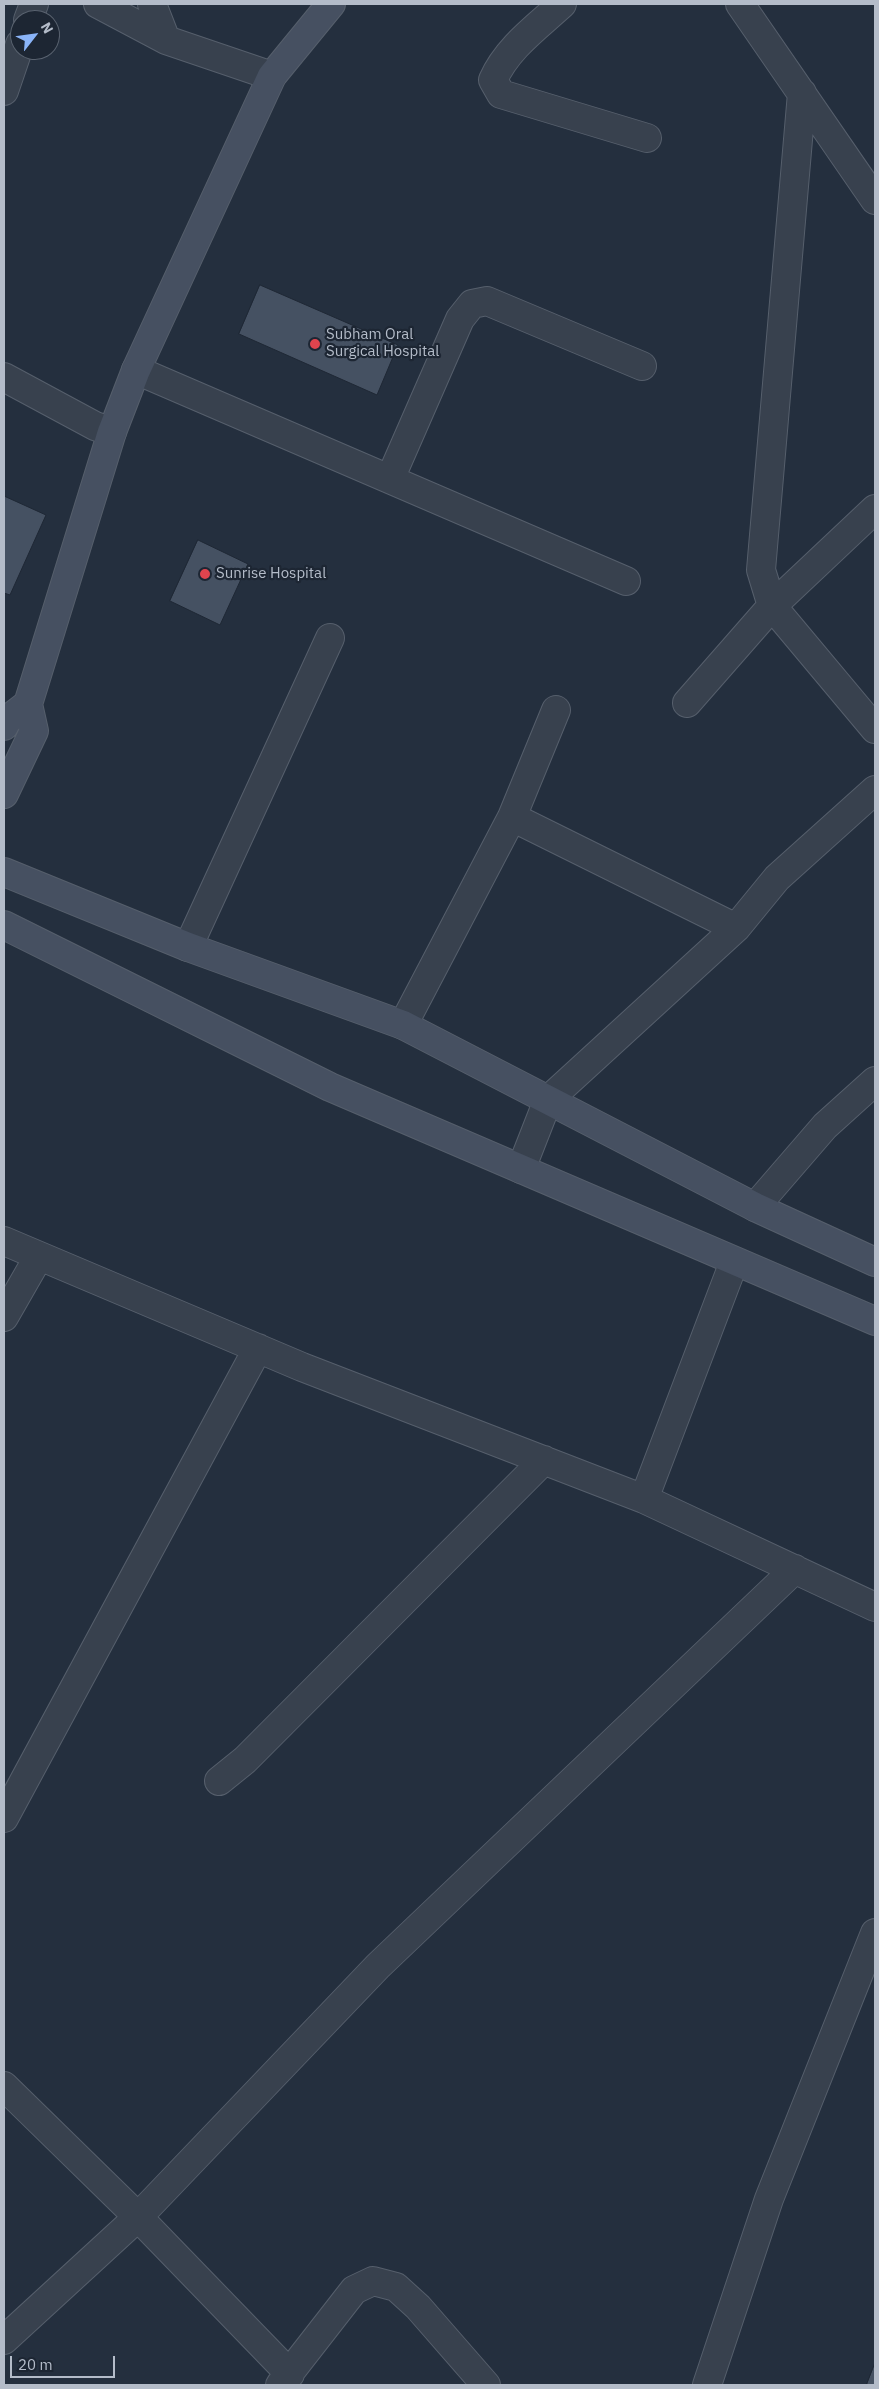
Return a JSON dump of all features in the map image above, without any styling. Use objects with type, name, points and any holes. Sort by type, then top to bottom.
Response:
[{"type":"street","points":[[98,4],[166,40],[272,76]]},
{"type":"street","points":[[152,4],[166,40]]},
{"type":"street","points":[[4,794],[34,731],[28,704],[112,432],[136,370],[272,76],[331,4]]},
{"type":"street","points":[[562,4],[512,49],[499,66],[493,80],[501,94],[646,138]]},
{"type":"street","points":[[740,4],[875,200]]},
{"type":"street","points":[[4,91],[15,60]]},
{"type":"street","points":[[802,93],[762,570],[772,606],[875,729]]},
{"type":"street","points":[[390,479],[460,319],[472,304],[487,301],[642,366]]},
{"type":"street","points":[[136,370],[626,581]]},
{"type":"street","points":[[4,377],[95,426],[112,432]]},
{"type":"street","points":[[687,703],[772,606],[875,509]]},
{"type":"street","points":[[188,948],[330,638]]},
{"type":"street","points":[[4,726],[7,720],[28,704]]},
{"type":"street","points":[[403,1025],[512,817],[556,710]]},
{"type":"street","points":[[521,1170],[548,1100],[736,928],[777,878],[875,790]]},
{"type":"street","points":[[512,817],[736,928]]},
{"type":"street","points":[[4,872],[188,948],[403,1025],[755,1207],[875,1262]]},
{"type":"street","points":[[4,925],[330,1087],[875,1321]]},
{"type":"street","points":[[755,1207],[825,1126],[875,1081]]},
{"type":"street","points":[[4,1241],[258,1348],[644,1499],[875,1607]]},
{"type":"street","points":[[4,1317],[39,1256]]},
{"type":"street","points":[[644,1499],[734,1262]]},
{"type":"street","points":[[4,1818],[258,1348]]},
{"type":"street","points":[[219,1781],[252,1753],[544,1460]]},
{"type":"street","points":[[4,2340],[138,2217],[378,1966],[795,1569]]},
{"type":"street","points":[[707,2385],[769,2198],[875,1933]]},
{"type":"street","points":[[4,2086],[138,2217],[285,2380],[354,2290],[372,2281],[396,2287],[418,2307],[486,2385]]},
{"type":"building","points":[[260,285],[398,345],[377,395],[239,334]]},
{"type":"building","points":[[4,496],[46,515],[10,595],[4,593]]},
{"type":"building","points":[[198,540],[248,564],[220,625],[170,601]]},
{"type":"building","points":[[875,2363],[875,2385],[869,2385],[867,2384]]},
{"type":"place","name":"Subham Oral Surgical Hospital","points":[[315,344]]},
{"type":"place","name":"Sunrise Hospital","points":[[205,574]]}]
